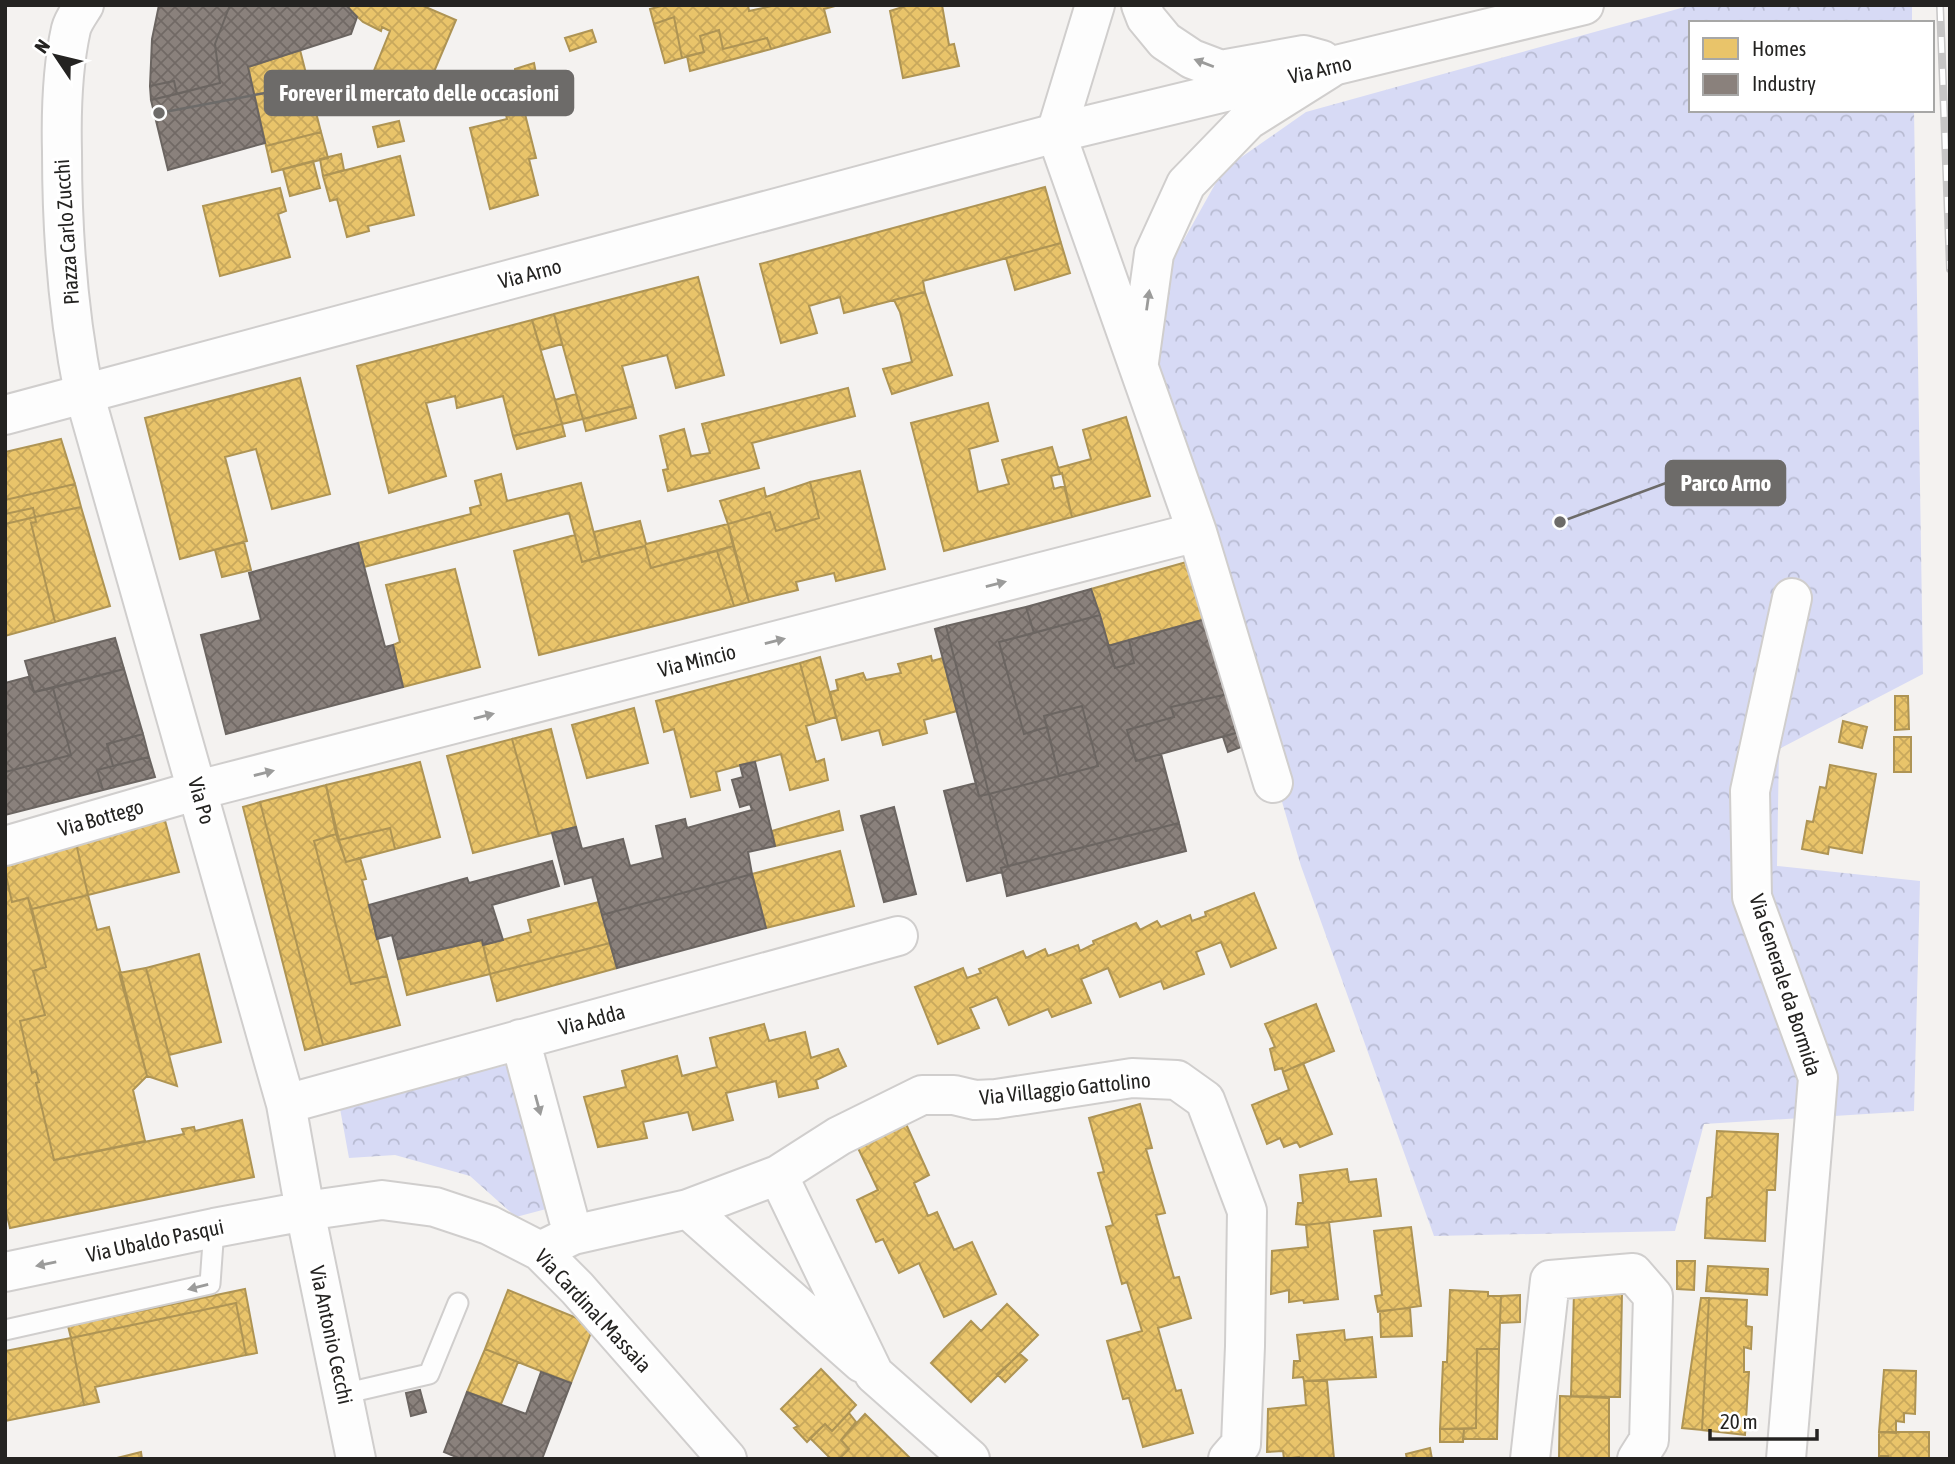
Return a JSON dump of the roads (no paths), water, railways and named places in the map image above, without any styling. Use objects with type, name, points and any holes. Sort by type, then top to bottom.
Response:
[{"type":"street","points":[[1095,5],[1056,133],[1196,532],[1273,783]]},
{"type":"street","points":[[1140,5],[1146,18],[1165,41],[1192,59],[1221,70],[1304,55],[1336,66]]},
{"type":"street","name":"Via Arno","points":[[5,415],[1056,133],[1584,5]]},
{"type":"street","name":"Piazza Carlo Zucchi","points":[[68,10],[61,118],[62,223],[77,357],[85,393]]},
{"type":"street","points":[[1139,367],[1154,254],[1186,184],[1248,120],[1336,66]]},
{"type":"street","name":"Via Po","points":[[85,393],[286,1104],[305,1211]]},
{"type":"street","name":"Via Mincio","points":[[198,790],[1196,532]]},
{"type":"street","name":"Via Generale da Bormida","points":[[1786,1459],[1818,1078],[1752,897],[1750,791],[1792,598]]},
{"type":"street","name":"Via Bottego","points":[[5,846],[198,790]]},
{"type":"street","name":"Via Adda","points":[[286,1104],[898,936]]},
{"type":"street","points":[[520,1039],[557,1243]]},
{"type":"street","name":"Via Villaggio Gattolino","points":[[557,1243],[688,1209],[778,1175],[839,1136],[922,1095],[954,1095],[975,1100],[996,1099],[1132,1078],[1177,1080],[1205,1100],[1247,1211],[1241,1444],[1228,1459]]},
{"type":"street","points":[[778,1175],[874,1374]]},
{"type":"street","name":"Via Cardinal Massaia","points":[[305,1211],[382,1200],[435,1207],[557,1243],[577,1288],[727,1459]]},
{"type":"street","points":[[688,1209],[971,1459]]},
{"type":"street","name":"Via Ubaldo Pasqui","points":[[5,1272],[305,1211]]},
{"type":"street","name":"Via Antonio Cecchi","points":[[305,1211],[356,1459]]},
{"type":"street","points":[[1531,1459],[1549,1280],[1633,1273],[1653,1296],[1649,1440],[1637,1459]]},
{"type":"lane","points":[[5,1330],[210,1284],[214,1228]]},
{"type":"lane","points":[[343,1394],[429,1374],[458,1303]]},
{"type":"railway","points":[[1940,5],[1950,269]]},
{"type":"place","name":"Forever il mercato delle occasioni","points":[[159,113]]},
{"type":"place","name":"Parco Arno","points":[[1560,522]]}]
